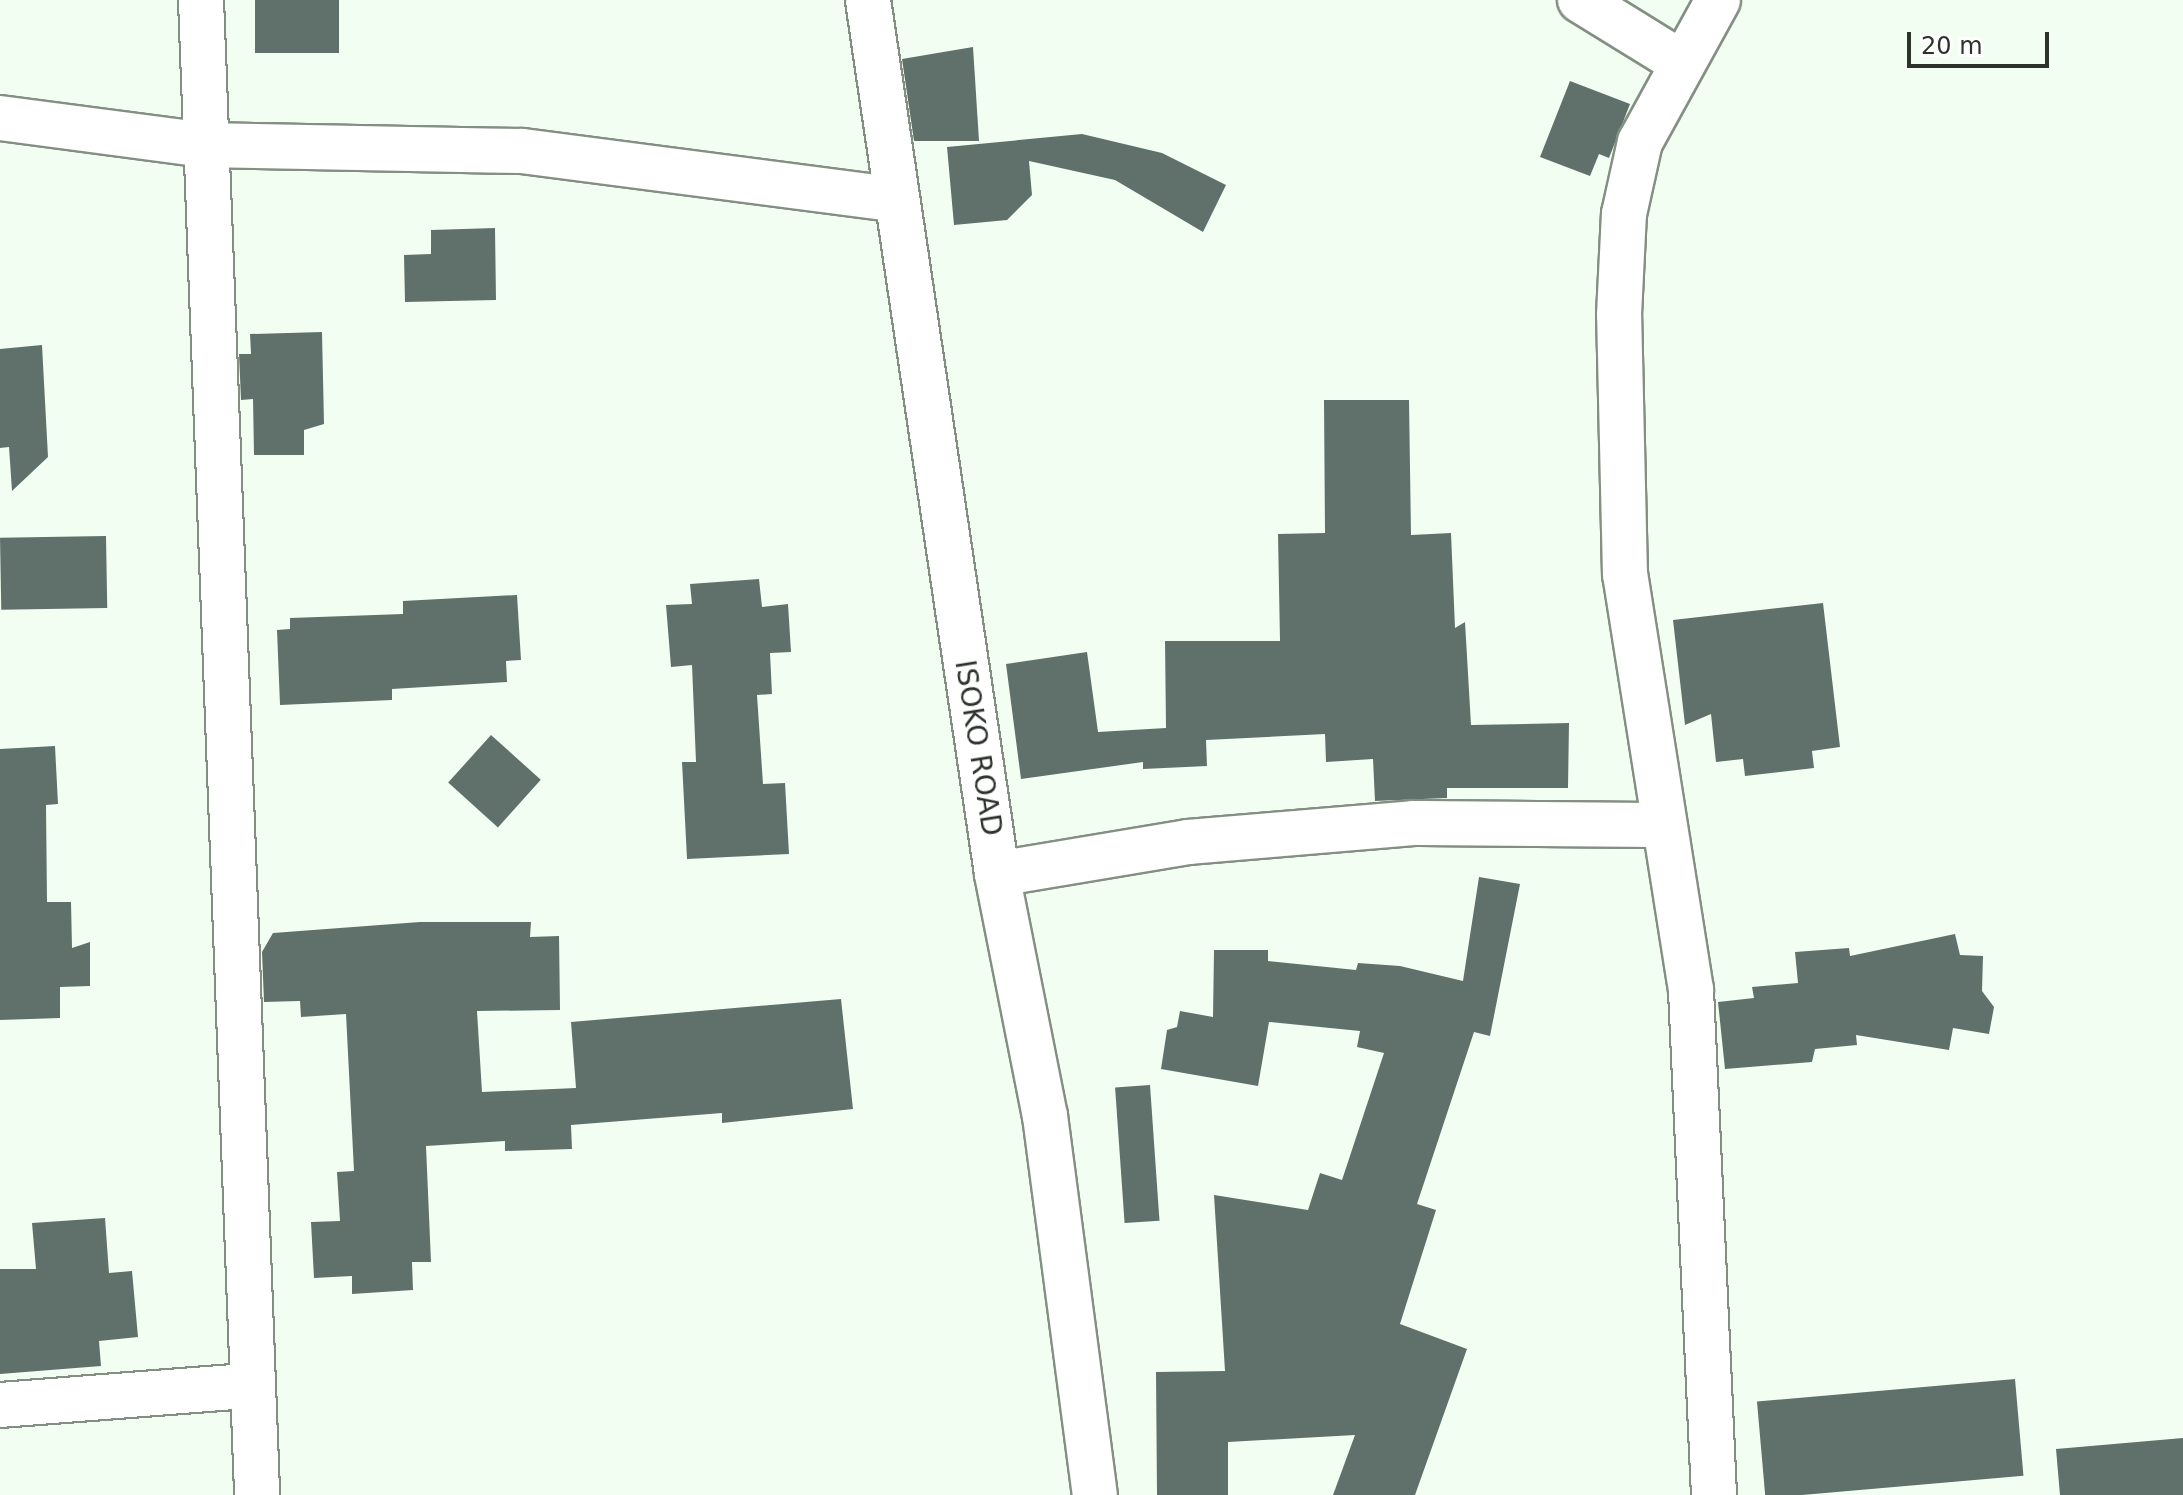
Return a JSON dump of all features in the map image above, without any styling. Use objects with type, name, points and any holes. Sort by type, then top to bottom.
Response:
[{"type":"street","points":[[201,0],[248,1386],[257,1495]]},
{"type":"street","name":"ISOKO ROAD","points":[[868,0],[893,199],[997,874],[1045,1116],[1095,1495]]},
{"type":"street","points":[[1580,0],[1682,63]]},
{"type":"street","points":[[1714,1495],[1691,990],[1662,825],[1625,575],[1619,315],[1624,214],[1640,142],[1718,0]]},
{"type":"street","points":[[0,118],[204,145],[522,151],[893,199]]},
{"type":"street","points":[[997,874],[1188,842],[1413,823],[1662,825]]},
{"type":"street","points":[[0,1405],[248,1386]]},
{"type":"building","points":[[255,0],[339,0],[339,53],[255,53]]},
{"type":"building","points":[[973,47],[979,141],[914,141],[902,59]]},
{"type":"building","points":[[1570,81],[1630,104],[1609,158],[1599,154],[1590,176],[1540,157]]},
{"type":"building","points":[[1082,134],[1162,153],[1226,185],[1203,232],[1115,180],[1029,161],[1032,195],[1007,220],[954,225],[947,147]]},
{"type":"building","points":[[495,228],[496,300],[405,302],[404,255],[431,254],[431,230]]},
{"type":"building","points":[[322,332],[324,424],[304,430],[304,455],[254,455],[253,399],[241,400],[239,354],[251,354],[250,334]]},
{"type":"building","points":[[42,345],[48,457],[12,491],[9,447],[0,448],[0,349]]},
{"type":"building","points":[[1324,400],[1409,400],[1411,535],[1451,533],[1455,628],[1465,622],[1471,725],[1569,723],[1568,788],[1447,788],[1447,798],[1375,801],[1373,759],[1326,762],[1325,734],[1206,740],[1207,766],[1143,769],[1143,762],[1021,779],[1006,664],[1087,652],[1098,732],[1166,728],[1165,641],[1280,641],[1278,534],[1325,533]]},
{"type":"building","points":[[106,536],[107,608],[1,610],[0,538]]},
{"type":"building","points":[[759,579],[762,607],[788,604],[791,652],[770,653],[772,694],[757,695],[763,784],[785,783],[789,854],[687,859],[682,762],[696,762],[692,665],[671,667],[666,605],[692,604],[690,584]]},
{"type":"building","points":[[517,595],[521,660],[506,661],[507,682],[392,689],[392,700],[280,705],[277,630],[290,629],[290,618],[403,614],[403,601]]},
{"type":"building","points":[[1823,603],[1840,747],[1812,751],[1814,768],[1745,776],[1743,759],[1716,762],[1711,714],[1685,725],[1673,620]]},
{"type":"building","points":[[491,735],[541,780],[498,827],[448,783]]},
{"type":"building","points":[[55,746],[58,804],[46,805],[47,902],[71,902],[72,948],[90,942],[90,986],[60,987],[60,1018],[0,1020],[0,749]]},
{"type":"building","points":[[1479,877],[1520,884],[1490,1036],[1474,1032],[1417,1204],[1436,1210],[1400,1324],[1467,1349],[1415,1495],[1333,1495],[1355,1435],[1228,1442],[1228,1495],[1157,1495],[1156,1372],[1225,1371],[1214,1195],[1308,1210],[1320,1173],[1342,1180],[1384,1053],[1357,1047],[1360,1031],[1269,1022],[1258,1086],[1161,1069],[1167,1030],[1177,1027],[1180,1011],[1213,1017],[1214,950],[1268,950],[1268,961],[1356,970],[1358,963],[1400,966],[1463,981]]},
{"type":"building","points":[[420,922],[531,922],[530,937],[559,936],[560,1010],[477,1011],[482,1092],[576,1088],[571,1022],[841,999],[853,1109],[722,1123],[722,1113],[571,1125],[572,1149],[505,1151],[505,1141],[426,1146],[431,1262],[412,1262],[413,1290],[352,1294],[352,1276],[314,1278],[311,1222],[340,1221],[337,1172],[354,1171],[346,1014],[301,1017],[300,1001],[264,1002],[262,952],[273,933]]},
{"type":"building","points":[[1955,934],[1960,955],[1983,956],[1982,991],[1994,1007],[1989,1034],[1953,1028],[1949,1050],[1856,1035],[1857,1045],[1815,1049],[1812,1062],[1725,1069],[1718,1002],[1754,998],[1752,987],[1798,983],[1795,952],[1849,948],[1850,956]]},
{"type":"building","points":[[1150,1085],[1159,1221],[1125,1223],[1115,1087]]},
{"type":"building","points":[[105,1218],[109,1273],[132,1271],[138,1337],[99,1341],[101,1366],[0,1374],[0,1269],[36,1269],[32,1223]]},
{"type":"building","points":[[2015,1379],[2023,1476],[1802,1495],[1765,1495],[1757,1402]]},
{"type":"building","points":[[2183,1438],[2183,1495],[2060,1495],[2056,1449]]}]
